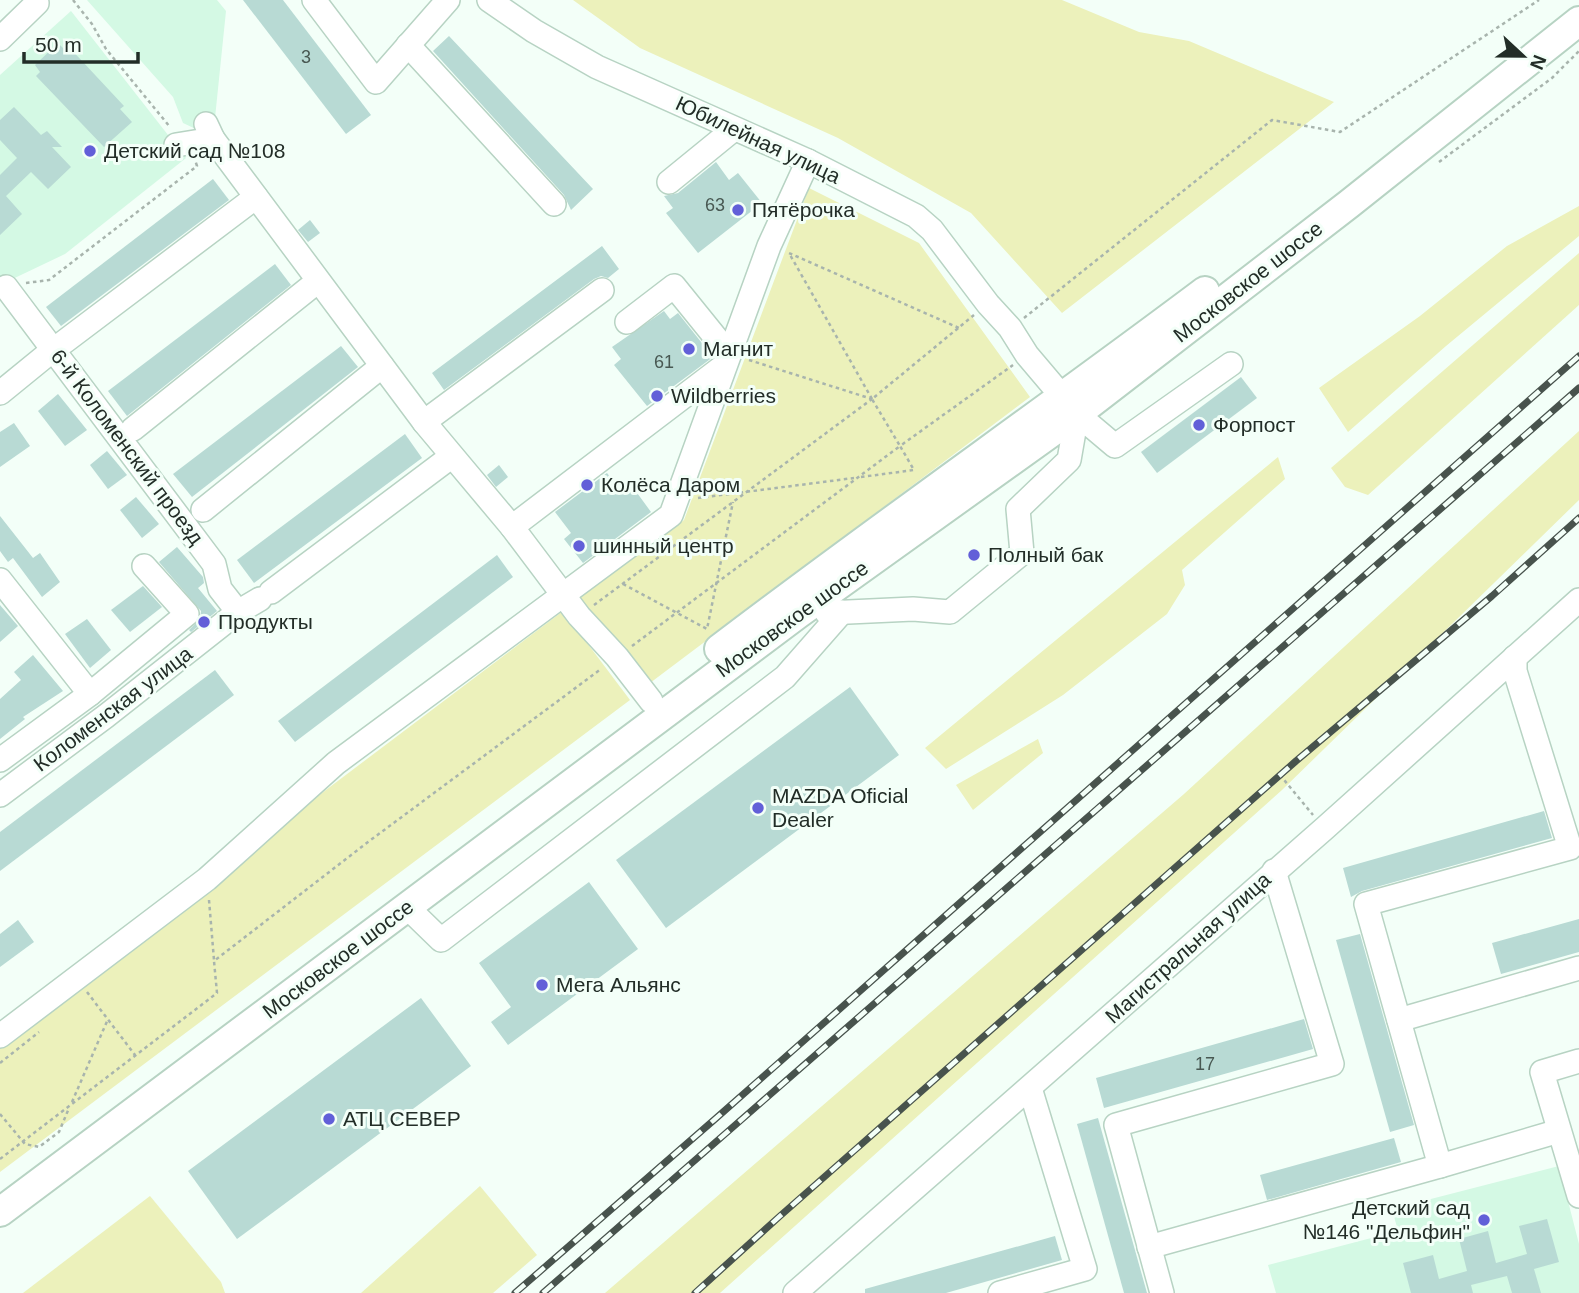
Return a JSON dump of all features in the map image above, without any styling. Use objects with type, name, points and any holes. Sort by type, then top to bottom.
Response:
[{"type":"main road","name":"Московское шоссе","points":[[0,1212],[798,614],[1070,405],[1575,0]]},
{"type":"main road","name":"Московское шоссе","points":[[0,1189],[789,595],[1070,405],[1349,204],[1579,21]]},
{"type":"street","points":[[314,0],[376,82],[448,0]]},
{"type":"street","name":"Юбилейная улица","points":[[489,0],[534,31],[597,67],[807,161],[916,216],[932,230],[942,247],[1010,328],[1027,355],[1070,405],[1115,446],[1231,364]]},
{"type":"street","points":[[0,39],[37,3]]},
{"type":"street","points":[[408,46],[554,204]]},
{"type":"street","points":[[669,182],[734,130]]},
{"type":"street","points":[[181,144],[209,132],[424,422],[512,527],[579,616],[617,657],[651,701]]},
{"type":"street","points":[[0,1036],[207,879],[336,763],[562,593],[671,515],[769,246],[807,161]]},
{"type":"street","points":[[0,393],[59,345],[256,197]]},
{"type":"street","points":[[133,429],[318,281]]},
{"type":"street","name":"6-й Коломенский проезд","points":[[6,286],[59,345],[214,564],[220,589],[238,612]]},
{"type":"street","points":[[627,322],[674,286],[727,359]]},
{"type":"street","points":[[424,422],[601,290]]},
{"type":"street","points":[[512,527],[727,359]]},
{"type":"street","points":[[203,510],[382,366]]},
{"type":"street","points":[[798,614],[914,609],[950,612],[1023,553],[1018,509],[1069,460],[1070,405]]},
{"type":"street","name":"Коломенская улица","points":[[0,795],[238,612],[265,595],[452,456]]},
{"type":"street","points":[[0,760],[90,694],[187,614],[144,566]]},
{"type":"street","points":[[0,580],[90,694]]},
{"type":"street","name":"Магистральная улица","points":[[795,1293],[1325,828],[1579,600]]},
{"type":"street","points":[[407,907],[441,940],[785,677],[842,612]]},
{"type":"street","points":[[1440,1166],[1366,904],[1570,848],[1515,671],[1515,657]]},
{"type":"street","points":[[1162,1293],[1116,1125],[1332,1063],[1274,870]]},
{"type":"street","points":[[1399,1020],[1579,968]]},
{"type":"street","points":[[1579,1061],[1542,1072],[1559,1131],[1573,1155],[1579,1196]]},
{"type":"street","points":[[1000,1293],[1085,1269],[1030,1088]]},
{"type":"street","points":[[1149,1247],[1559,1131]]},
{"type":"path","points":[[6,286],[49,280],[197,166],[106,49],[92,24],[73,0]]},
{"type":"path","points":[[1010,328],[1272,120],[1340,132],[1539,0]]},
{"type":"path","points":[[676,501],[914,470],[789,253],[959,328]]},
{"type":"path","points":[[579,616],[872,399],[988,304]]},
{"type":"path","points":[[214,961],[368,842],[900,446],[1027,355]]},
{"type":"path","points":[[727,359],[872,399]]},
{"type":"path","points":[[623,584],[707,629],[733,502]]},
{"type":"path","points":[[1280,775],[1325,828]]},
{"type":"path","points":[[0,1159],[217,993],[207,879]]},
{"type":"path","points":[[77,978],[135,1055]]},
{"type":"path","points":[[0,1114],[25,1144],[39,1147],[59,1132],[108,1019]]},
{"type":"shaded area","points":[[87,0],[217,0],[226,11],[215,118],[198,130],[183,123],[173,97]]},
{"type":"shaded area","points":[[573,0],[1062,0],[1139,32],[1189,41],[1334,102],[1062,313],[971,213],[838,138],[640,48]]},
{"type":"shaded area","name":"Детский сад №108","points":[[71,11],[186,158],[65,254],[0,285],[0,75]]},
{"type":"shaded area","points":[[809,188],[919,243],[1030,397],[646,686],[579,598],[684,520]]},
{"type":"shaded area","points":[[1579,206],[1579,236],[1446,346],[1348,432],[1319,388],[1420,316],[1507,246]]},
{"type":"shaded area","points":[[1579,253],[1579,305],[1368,495],[1345,487],[1331,468]]},
{"type":"shaded area","points":[[1579,431],[1579,500],[1282,790],[720,1293],[605,1293],[1184,794]]},
{"type":"shaded area","points":[[1278,457],[1285,479],[1182,570],[1185,585],[1167,614],[1063,695],[946,769],[925,748]]},
{"type":"shaded area","points":[[563,611],[630,700],[0,1172],[0,1036]]},
{"type":"shaded area","points":[[1038,739],[1043,753],[973,810],[956,785]]},
{"type":"shaded area","name":"Детский сад №146 \"Дельфин\"","points":[[1559,1166],[1579,1244],[1579,1293],[1276,1293],[1268,1265],[1398,1231],[1392,1209]]},
{"type":"shaded area","points":[[480,1186],[537,1255],[493,1293],[361,1293]]},
{"type":"shaded area","points":[[150,1196],[221,1282],[225,1293],[23,1293]]},
{"type":"building","points":[[243,0],[283,0],[371,115],[346,134]]},
{"type":"building","points":[[449,36],[593,189],[571,210],[564,195],[433,51]]},
{"type":"building","points":[[58,43],[64,49],[68,46],[124,106],[120,109],[132,122],[104,147],[36,76],[40,72],[35,65]]},
{"type":"building","points":[[14,107],[41,135],[47,131],[62,147],[52,147],[71,167],[48,189],[31,172],[6,196],[22,214],[0,235],[0,175],[17,158],[0,140],[0,120]]},
{"type":"building","points":[[716,162],[729,180],[738,173],[762,203],[698,253],[666,213],[673,208],[664,196],[678,193]]},
{"type":"building","points":[[213,179],[229,200],[61,326],[46,307]]},
{"type":"building","points":[[310,220],[320,233],[308,242],[298,230]]},
{"type":"building","points":[[602,246],[619,269],[608,278],[601,276],[594,279],[444,390],[432,373]]},
{"type":"building","points":[[275,264],[291,285],[127,416],[108,391]]},
{"type":"building","points":[[664,311],[670,319],[678,313],[713,357],[647,406],[614,365],[621,359],[612,347]]},
{"type":"building","points":[[341,346],[358,367],[192,497],[173,474]]},
{"type":"building","name":"Форпост","points":[[1241,377],[1257,398],[1157,473],[1141,452]]},
{"type":"building","points":[[58,394],[87,430],[65,446],[38,411]]},
{"type":"building","points":[[14,423],[30,446],[0,467],[0,432]]},
{"type":"building","points":[[405,434],[422,458],[254,583],[237,560]]},
{"type":"building","points":[[107,451],[127,475],[108,489],[90,465]]},
{"type":"building","points":[[499,465],[508,477],[496,487],[487,475]]},
{"type":"building","points":[[607,473],[623,494],[632,486],[651,512],[583,563],[564,539],[571,533],[555,512]]},
{"type":"building","points":[[136,497],[159,524],[142,538],[120,510]]},
{"type":"building","points":[[0,516],[33,558],[40,553],[60,582],[42,597],[13,558],[8,562],[0,551]]},
{"type":"building","points":[[177,547],[203,577],[204,583],[198,588],[217,611],[191,632],[189,630],[200,619],[201,611],[159,562]]},
{"type":"building","points":[[497,555],[513,577],[295,742],[278,721]]},
{"type":"building","points":[[143,586],[162,607],[130,632],[111,610]]},
{"type":"building","points":[[0,605],[18,626],[0,642]]},
{"type":"building","points":[[87,619],[111,650],[90,668],[65,634]]},
{"type":"building","points":[[33,655],[63,691],[23,717],[25,719],[0,739],[0,699],[21,680],[14,672]]},
{"type":"building","points":[[215,670],[234,695],[0,871],[0,832]]},
{"type":"building","name":"MAZDA Oficial Dealer","points":[[850,687],[899,755],[666,928],[616,860]]},
{"type":"building","points":[[1544,811],[1552,838],[1362,891],[1351,897],[1343,868]]},
{"type":"building","name":"Мега Альянс","points":[[589,882],[638,949],[508,1045],[491,1022],[511,1007],[479,963]]},
{"type":"building","points":[[1579,919],[1579,952],[1501,974],[1492,943]]},
{"type":"building","points":[[18,920],[34,942],[0,967],[0,934]]},
{"type":"building","points":[[1360,934],[1414,1125],[1390,1132],[1336,940]]},
{"type":"building","name":"АТЦ СЕВЕР","points":[[421,998],[471,1066],[237,1239],[188,1171]]},
{"type":"building","points":[[1304,1019],[1313,1049],[1104,1108],[1096,1078]]},
{"type":"building","points":[[1098,1118],[1147,1293],[1124,1293],[1077,1124]]},
{"type":"building","points":[[1394,1138],[1401,1162],[1267,1200],[1260,1175]]},
{"type":"building","points":[[1547,1219],[1559,1262],[1534,1269],[1541,1293],[1512,1293],[1507,1276],[1471,1285],[1473,1293],[1411,1293],[1403,1263],[1433,1255],[1439,1279],[1467,1271],[1459,1239],[1488,1231],[1496,1263],[1527,1254],[1519,1226]]},
{"type":"building","points":[[1055,1236],[1062,1260],[946,1293],[865,1293],[865,1289]]},
{"type":"railway","points":[[515,1293],[1579,356]]},
{"type":"railway","points":[[543,1293],[1579,388]]},
{"type":"railway","points":[[695,1293],[1296,761],[1492,596],[1579,518]]},
{"type":"place","name":"Детский сад №108","points":[[90,151]]},
{"type":"place","name":"Пятёрочка","points":[[738,210]]},
{"type":"place","name":"Магнит","points":[[689,349]]},
{"type":"place","name":"Wildberries","points":[[657,396]]},
{"type":"place","name":"Форпост","points":[[1199,425]]},
{"type":"place","name":"Колёса Даром","points":[[587,485]]},
{"type":"place","name":"шинный центр","points":[[579,546]]},
{"type":"place","name":"Полный бак","points":[[974,555]]},
{"type":"place","name":"Продукты","points":[[204,622]]},
{"type":"place","name":"MAZDA Oficial Dealer","points":[[758,808]]},
{"type":"place","name":"Мега Альянс","points":[[542,985]]},
{"type":"place","name":"АТЦ СЕВЕР","points":[[329,1119]]},
{"type":"place","name":"Детский сад №146 \"Дельфин\"","points":[[1484,1220]]}]
